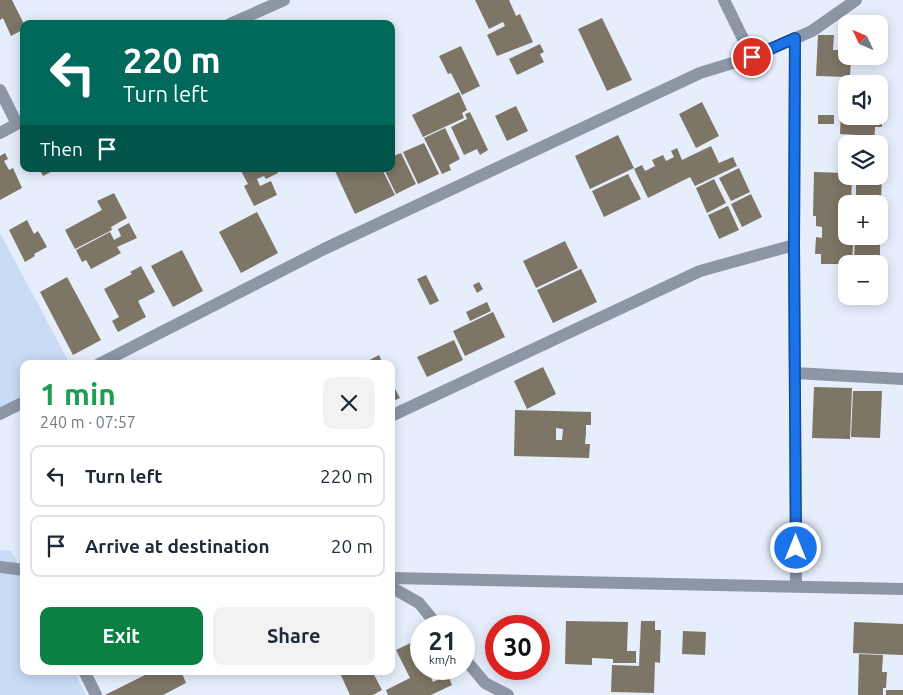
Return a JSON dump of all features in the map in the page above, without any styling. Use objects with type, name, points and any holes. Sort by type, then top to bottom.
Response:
[{"type":"street","points":[[239,20],[284,0]]},
{"type":"street","points":[[724,0],[752,57]]},
{"type":"street","points":[[107,360],[342,241],[700,73],[752,57],[812,31],[856,0]]},
{"type":"street","points":[[795,38],[796,587]]},
{"type":"street","points":[[0,90],[20,122],[0,133]]},
{"type":"street","points":[[395,414],[700,271],[794,245]]},
{"type":"street","points":[[795,373],[903,379]]},
{"type":"street","points":[[0,414],[20,404]]},
{"type":"street","points":[[0,567],[20,570]]},
{"type":"street","points":[[395,578],[903,589]]},
{"type":"street","points":[[395,589],[419,604],[428,615]]},
{"type":"street","points":[[475,673],[487,689],[508,695]]},
{"type":"street","points":[[86,675],[96,695]]},
{"type":"shaded area","points":[[0,233],[68,360],[20,360],[20,401],[0,410]]},
{"type":"shaded area","points":[[0,550],[11,551],[20,568],[20,675],[76,675],[86,695],[0,695]]},
{"type":"building","points":[[0,0],[12,0],[22,20],[20,20],[20,31],[11,36],[3,18],[0,20]]},
{"type":"building","points":[[475,0],[509,0],[516,16],[520,14],[533,42],[497,56],[487,35],[505,26],[503,22],[489,29]]},
{"type":"building","points":[[602,18],[632,80],[607,91],[578,29]]},
{"type":"building","points":[[818,35],[834,35],[833,50],[838,50],[838,65],[851,65],[850,75],[816,76]]},
{"type":"building","points":[[540,44],[544,52],[540,54],[544,62],[517,75],[509,59]]},
{"type":"building","points":[[461,46],[480,86],[462,95],[451,73],[448,74],[439,56]]},
{"type":"building","points":[[459,92],[467,110],[462,113],[464,118],[423,137],[412,115]]},
{"type":"building","points":[[702,102],[719,136],[696,148],[679,114]]},
{"type":"building","points":[[516,106],[528,131],[507,141],[495,116]]},
{"type":"building","points":[[470,112],[488,150],[480,155],[477,149],[464,155],[451,127],[467,119],[465,114]]},
{"type":"building","points":[[818,115],[834,115],[834,124],[818,124]]},
{"type":"building","points":[[840,125],[882,125],[882,127],[875,127],[875,135],[840,134]]},
{"type":"building","points":[[445,128],[460,159],[449,165],[451,170],[442,174],[424,138]]},
{"type":"building","points":[[618,135],[634,168],[590,189],[575,156]]},
{"type":"building","points":[[424,143],[439,174],[418,184],[403,152]]},
{"type":"building","points":[[711,146],[719,163],[733,157],[737,166],[695,186],[690,177],[648,198],[634,169],[642,165],[645,171],[655,166],[652,160],[663,155],[666,161],[674,157],[671,151],[677,148],[682,160]]},
{"type":"building","points":[[5,153],[8,159],[4,161],[9,170],[13,168],[22,188],[0,200],[0,156]]},
{"type":"building","points":[[401,153],[416,184],[396,194],[385,172],[395,172],[395,155]]},
{"type":"building","points":[[739,168],[750,192],[731,201],[719,178]]},
{"type":"building","points":[[41,172],[51,172],[43,176]]},
{"type":"building","points":[[242,172],[278,173],[266,179],[264,176],[257,179],[260,186],[271,181],[277,195],[254,206],[244,186],[248,184]]},
{"type":"building","points":[[335,172],[384,172],[395,195],[355,214]]},
{"type":"building","points":[[814,172],[838,173],[838,185],[852,185],[851,195],[838,195],[838,245],[853,245],[852,255],[838,255],[838,264],[821,264],[821,254],[815,254],[816,237],[822,238],[822,227],[816,226],[816,216],[813,216]]},
{"type":"building","points":[[628,174],[641,199],[604,217],[592,191]]},
{"type":"building","points":[[714,179],[726,203],[707,213],[696,188]]},
{"type":"building","points":[[856,185],[882,185],[881,195],[856,195]]},
{"type":"building","points":[[114,193],[127,218],[111,227],[112,230],[75,249],[65,230],[102,210],[97,201]]},
{"type":"building","points":[[751,194],[762,217],[742,227],[731,204]]},
{"type":"building","points":[[728,206],[739,230],[719,239],[708,215]]},
{"type":"building","points":[[257,212],[278,253],[241,273],[219,232]]},
{"type":"building","points":[[27,220],[34,234],[38,231],[47,247],[34,254],[35,256],[25,262],[9,230]]},
{"type":"building","points":[[129,223],[137,238],[117,247],[121,253],[91,269],[86,260],[82,262],[76,250],[110,232],[114,240],[121,236],[118,229]]},
{"type":"building","points":[[565,241],[578,268],[536,288],[523,261]]},
{"type":"building","points":[[855,245],[880,245],[880,255],[854,255]]},
{"type":"building","points":[[182,250],[203,291],[173,307],[151,266]]},
{"type":"building","points":[[141,266],[155,292],[138,301],[146,317],[118,332],[112,321],[119,317],[104,289],[132,274],[130,272]]},
{"type":"building","points":[[581,269],[597,302],[553,323],[537,290]]},
{"type":"building","points":[[426,275],[439,301],[430,305],[417,279]]},
{"type":"building","points":[[67,277],[101,340],[73,355],[40,292]]},
{"type":"building","points":[[479,282],[483,289],[477,293],[473,285]]},
{"type":"building","points":[[487,302],[491,311],[470,321],[466,312]]},
{"type":"building","points":[[493,312],[505,337],[465,356],[453,331]]},
{"type":"building","points":[[454,340],[463,360],[427,377],[417,357]]},
{"type":"building","points":[[379,355],[381,360],[370,360]]},
{"type":"building","points":[[543,367],[556,394],[527,409],[514,381]]},
{"type":"building","points":[[814,387],[852,388],[850,439],[812,438]]},
{"type":"building","points":[[395,389],[400,398],[395,400]]},
{"type":"building","points":[[853,391],[882,391],[880,438],[851,437]]},
{"type":"building","points":[[515,410],[591,412],[591,425],[586,425],[585,444],[590,444],[589,458],[514,456]],"holes":[[[556,428],[563,429],[562,440],[556,440]]]},
{"type":"building","points":[[566,621],[628,622],[627,651],[636,651],[636,663],[613,663],[613,659],[592,658],[592,665],[565,664]]},
{"type":"building","points":[[641,621],[655,621],[655,630],[661,630],[660,663],[655,662],[654,693],[611,692],[612,665],[639,666]]},
{"type":"building","points":[[854,622],[903,624],[903,655],[853,653]]},
{"type":"building","points":[[683,631],[706,632],[705,655],[682,654]]},
{"type":"building","points":[[410,643],[410,678],[396,650]]},
{"type":"building","points":[[859,654],[883,655],[882,672],[887,672],[886,688],[883,688],[883,695],[858,695]]},
{"type":"building","points":[[145,675],[183,675],[186,683],[163,695],[105,695]]},
{"type":"building","points":[[341,675],[374,675],[382,690],[373,695],[350,695]]},
{"type":"building","points":[[410,678],[410,680],[432,680],[433,682],[450,680],[452,685],[431,695],[388,695],[386,690]]},
{"type":"building","points":[[886,690],[903,690],[903,695],[886,695]]},
{"type":"route","points":[[752,57],[795,38],[796,548]]}]
